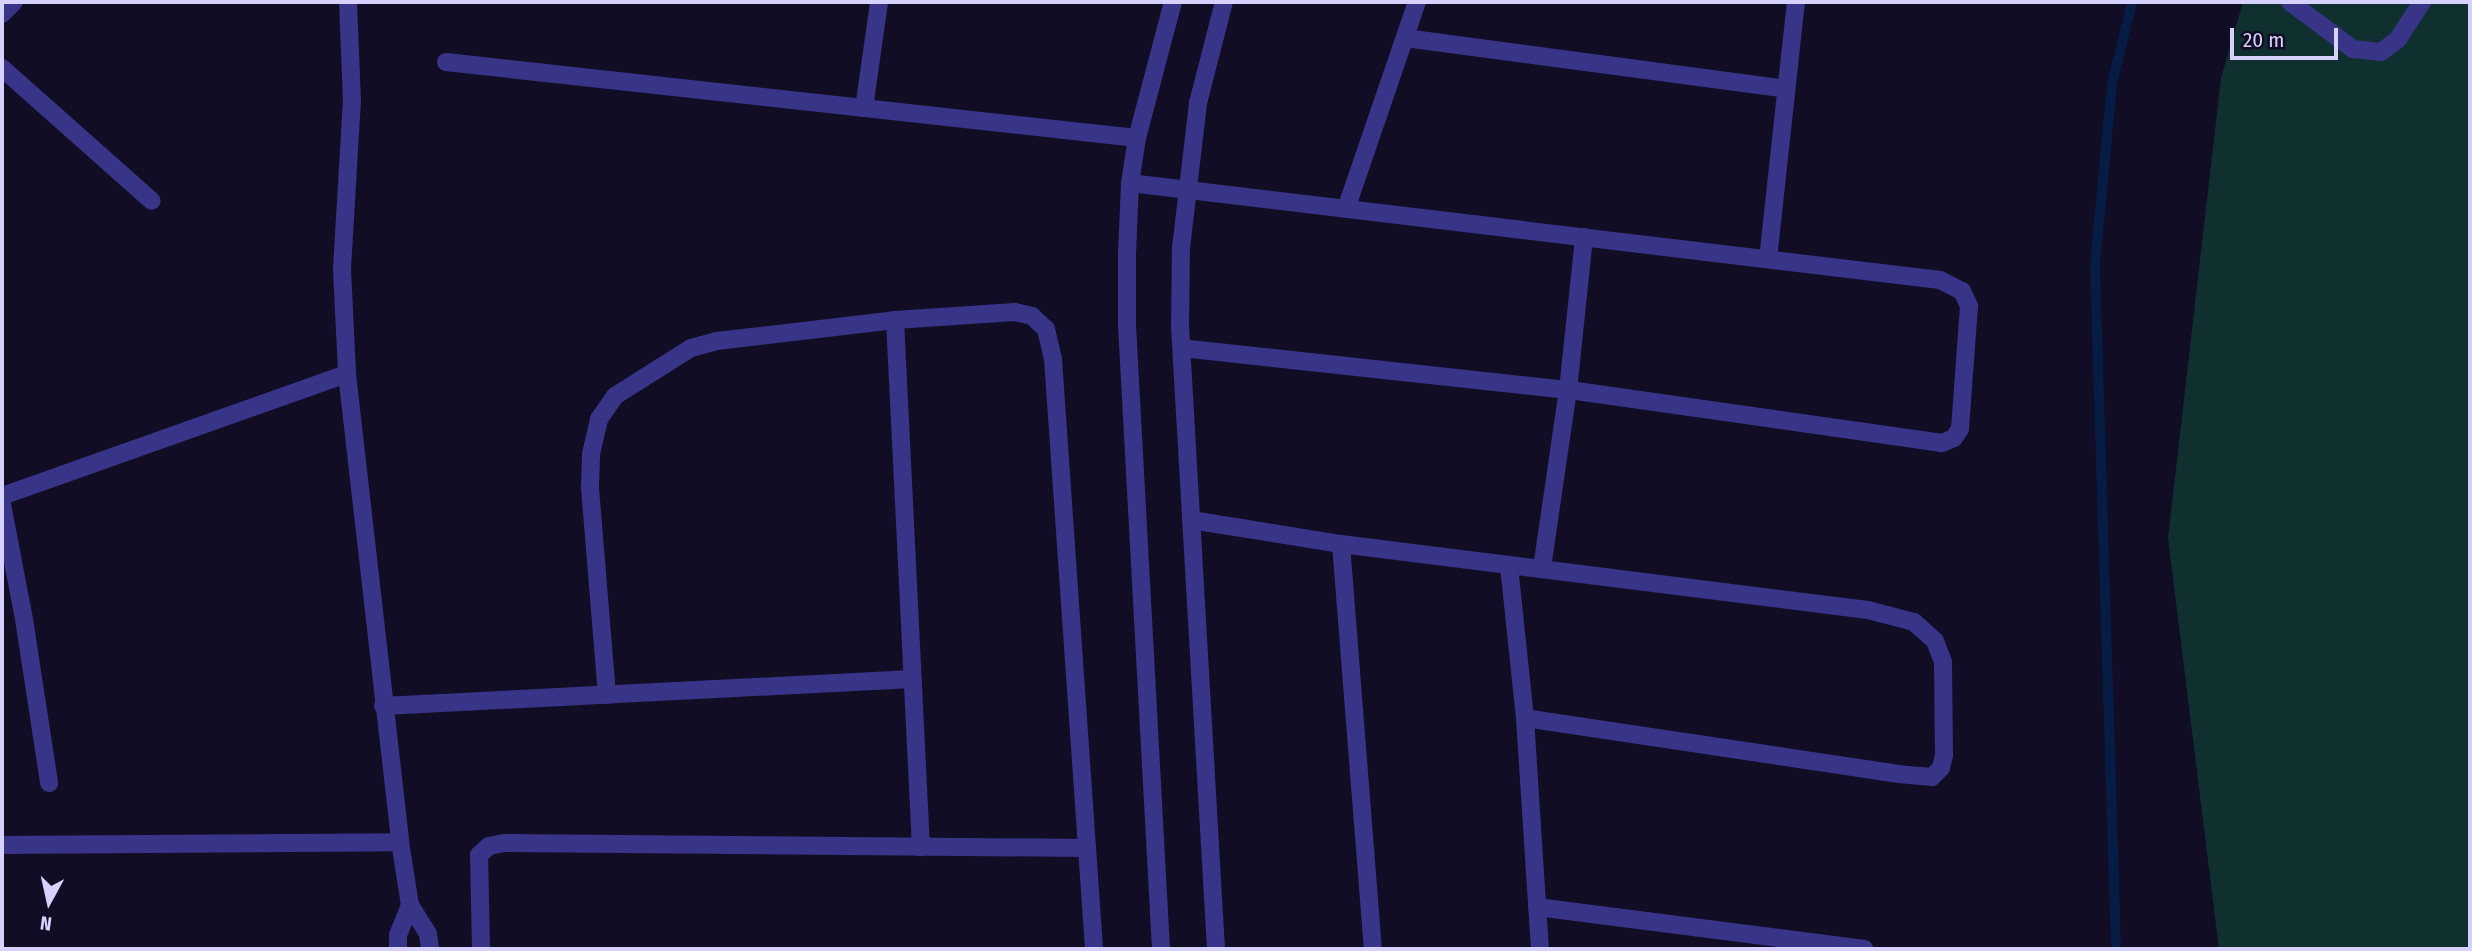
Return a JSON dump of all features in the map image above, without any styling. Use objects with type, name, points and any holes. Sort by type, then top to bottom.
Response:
[{"type":"street","points":[[2,13],[14,2]]},
{"type":"street","points":[[348,2],[350,159],[342,270],[347,374],[400,842],[410,905],[428,934],[430,949]]},
{"type":"street","points":[[864,108],[878,2]]},
{"type":"street","points":[[1161,949],[1127,326],[1130,183],[1137,138],[1173,2]]},
{"type":"street","points":[[1216,949],[1182,348],[1181,247],[1199,103],[1224,2]]},
{"type":"street","points":[[1346,209],[1418,2]]},
{"type":"street","points":[[1768,259],[1796,2]]},
{"type":"street","points":[[2290,2],[2353,49],[2381,52],[2398,39],[2422,2]]},
{"type":"street","points":[[1405,37],[1786,89]]},
{"type":"street","points":[[446,62],[1137,138]]},
{"type":"street","points":[[2,68],[152,201]]},
{"type":"street","points":[[1130,183],[1940,280],[1962,291],[1969,306],[1960,429],[1954,438],[1942,443],[1568,390],[1182,348]]},
{"type":"street","points":[[1542,568],[1568,390],[1584,237]]},
{"type":"street","points":[[607,695],[590,486],[591,454],[599,419],[615,396],[691,348],[717,341],[895,320],[1015,312],[1032,316],[1046,329],[1053,359],[1094,949]]},
{"type":"street","points":[[895,320],[921,847]]},
{"type":"street","points":[[2,496],[347,374]]},
{"type":"street","points":[[2,504],[24,619],[49,783]]},
{"type":"street","points":[[1191,520],[1341,544],[1868,610],[1914,622],[1935,641],[1943,662],[1944,755],[1941,768],[1932,777],[1899,775],[1525,718]]},
{"type":"street","points":[[1341,544],[1373,949]]},
{"type":"street","points":[[1509,566],[1525,718],[1540,949]]},
{"type":"street","points":[[383,706],[912,679]]},
{"type":"street","points":[[2,845],[400,842]]},
{"type":"street","points":[[481,949],[479,855],[489,846],[505,843],[1087,848]]},
{"type":"street","points":[[398,949],[398,935],[410,905]]},
{"type":"street","points":[[1538,907],[1864,949]]},
{"type":"green space","points":[[2243,2],[2470,2],[2470,949],[2219,949],[2168,538],[2221,78]]},
{"type":"waterway","points":[[2116,949],[2095,264],[2112,83],[2132,2]]}]
